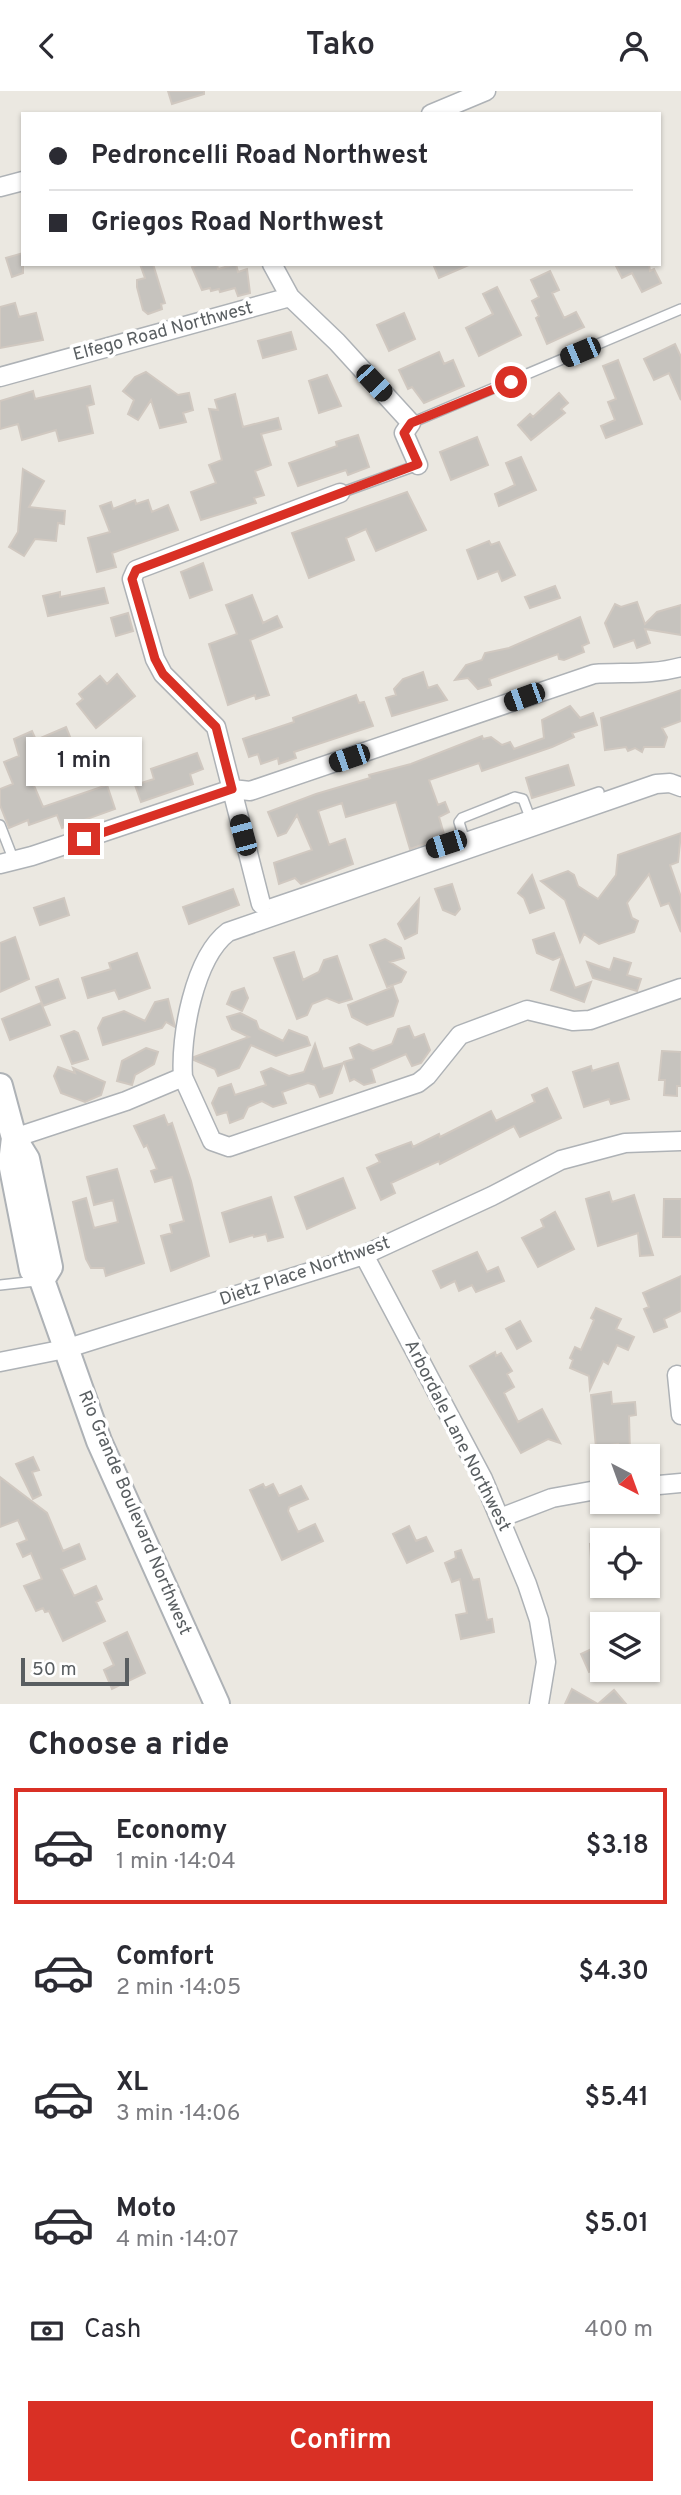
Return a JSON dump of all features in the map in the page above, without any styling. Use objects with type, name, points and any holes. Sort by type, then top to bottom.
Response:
[{"type":"street","points":[[435,112],[486,91]]},
{"type":"street","points":[[0,187],[21,182]]},
{"type":"street","points":[[273,266],[290,297],[337,342],[411,423],[404,433],[418,464]]},
{"type":"street","name":"Elfego Road Northwest","points":[[0,377],[290,297]]},
{"type":"street","points":[[261,904],[216,727],[163,674],[155,659],[132,579],[136,570],[340,493]]},
{"type":"street","points":[[7,862],[232,789],[250,790],[594,674],[630,671],[654,674],[681,667]]},
{"type":"street","points":[[681,787],[670,783],[656,784],[596,799],[228,932],[215,942],[191,1004],[181,1050],[183,1077],[212,1141],[229,1147],[418,1083],[427,1076],[460,1035],[527,1010],[573,1021],[590,1020],[681,988]]},
{"type":"street","points":[[14,1138],[126,1101],[183,1077]]},
{"type":"street","name":"Rio Grande Boulevard Northwest","points":[[0,1086],[14,1138],[10,1163],[32,1270],[42,1280],[99,1441],[217,1704]]},
{"type":"street","name":"Dietz Place Northwest","points":[[0,1362],[65,1349],[364,1255],[492,1196],[561,1160],[625,1143],[681,1141]]},
{"type":"street","name":"Arbordale Lane Northwest","points":[[364,1255],[483,1479],[500,1518],[539,1620],[546,1662],[539,1704]]},
{"type":"street","points":[[677,1375],[681,1415]]},
{"type":"street","points":[[660,1485],[681,1483]]},
{"type":"street","points":[[500,1518],[552,1498],[590,1491]]},
{"type":"lane","points":[[411,423],[681,309]]},
{"type":"lane","points":[[340,493],[418,464]]},
{"type":"lane","points":[[464,838],[459,822],[462,818],[515,797],[523,799],[529,815]]},
{"type":"lane","points":[[261,904],[271,904],[529,815],[596,799]]},
{"type":"lane","points":[[0,825],[7,862]]},
{"type":"lane","points":[[0,1285],[42,1280]]},
{"type":"building","points":[[168,91],[204,91],[204,94],[172,104]]},
{"type":"building","points":[[21,254],[23,273],[12,277],[6,258]]},
{"type":"building","points":[[141,266],[154,266],[165,303],[161,304],[162,309],[148,314],[143,310],[137,287],[137,280],[145,278]]},
{"type":"building","points":[[217,266],[218,269],[236,266],[238,272],[247,269],[250,293],[238,296],[235,288],[220,292],[219,289],[211,291],[210,288],[202,290],[192,267]]},
{"type":"building","points":[[434,266],[466,266],[439,278]]},
{"type":"building","points":[[616,266],[649,266],[650,271],[654,269],[661,283],[642,292],[632,273],[622,278]]},
{"type":"building","points":[[550,271],[559,290],[552,293],[564,318],[576,312],[584,327],[547,344],[536,318],[539,316],[532,301],[539,297],[531,280]]},
{"type":"building","points":[[497,287],[521,335],[479,356],[466,328],[493,314],[483,294]]},
{"type":"building","points":[[15,303],[19,317],[36,313],[43,340],[0,348],[0,307]]},
{"type":"building","points":[[404,313],[415,339],[389,351],[377,325]]},
{"type":"building","points":[[291,332],[296,349],[263,358],[258,341]]},
{"type":"building","points":[[675,344],[681,357],[681,400],[669,373],[654,380],[644,359]]},
{"type":"building","points":[[439,352],[444,364],[453,360],[464,386],[424,403],[412,387],[408,389],[399,370]]},
{"type":"building","points":[[618,360],[642,424],[606,438],[601,426],[615,420],[608,402],[616,399],[603,366]]},
{"type":"building","points":[[146,372],[178,395],[189,393],[193,410],[183,413],[186,422],[160,428],[151,400],[138,420],[128,414],[134,400],[123,391],[135,377]]},
{"type":"building","points":[[327,375],[341,406],[319,413],[309,381]]},
{"type":"building","points":[[90,386],[94,404],[87,406],[93,433],[59,441],[56,430],[22,440],[18,424],[0,429],[0,401],[33,391],[35,399]]},
{"type":"building","points":[[559,393],[568,403],[561,409],[565,413],[531,440],[518,425],[530,414],[533,417]]},
{"type":"building","points":[[235,394],[243,427],[278,418],[281,429],[261,434],[271,465],[255,471],[264,495],[254,498],[256,503],[201,520],[191,492],[216,483],[209,465],[222,460],[209,409],[218,410],[215,400]]},
{"type":"building","points":[[358,435],[369,467],[348,475],[346,470],[298,486],[289,463],[337,446],[336,442]]},
{"type":"building","points":[[477,437],[488,465],[451,480],[440,452]]},
{"type":"building","points":[[521,457],[536,490],[499,506],[495,494],[515,485],[506,463]]},
{"type":"building","points":[[23,469],[44,481],[29,507],[65,511],[64,524],[58,523],[56,541],[35,539],[24,556],[9,547],[18,532]]},
{"type":"building","points":[[407,492],[426,530],[376,551],[366,529],[346,538],[354,560],[309,578],[292,533]]},
{"type":"building","points":[[135,500],[136,504],[148,500],[152,512],[168,505],[178,530],[112,553],[116,567],[97,572],[88,538],[110,532],[100,506],[111,502],[113,509]]},
{"type":"building","points":[[489,541],[491,545],[499,542],[515,575],[502,581],[498,571],[478,579],[467,550]]},
{"type":"building","points":[[203,563],[212,590],[190,598],[181,572]]},
{"type":"building","points":[[555,586],[560,598],[530,608],[525,597]]},
{"type":"building","points":[[104,588],[108,603],[48,616],[43,596],[60,592],[60,597]]},
{"type":"building","points":[[252,595],[263,623],[277,616],[282,627],[250,640],[269,695],[256,699],[255,695],[228,705],[209,644],[237,634],[226,605]]},
{"type":"building","points":[[637,602],[645,624],[657,612],[681,605],[681,635],[645,629],[650,643],[637,648],[634,640],[614,647],[605,623],[615,604],[621,607]]},
{"type":"building","points":[[128,613],[133,631],[116,636],[111,618]]},
{"type":"building","points":[[580,617],[589,643],[582,646],[584,652],[564,660],[559,659],[558,654],[489,679],[491,685],[478,689],[468,678],[455,680],[466,665],[482,660],[485,653],[509,648]]},
{"type":"building","points":[[423,672],[428,688],[437,685],[447,700],[392,716],[386,698],[396,695],[394,689],[403,679]]},
{"type":"building","points":[[117,674],[135,696],[96,728],[77,704],[83,699],[79,694],[100,676],[107,684]]},
{"type":"building","points":[[681,690],[681,721],[662,728],[667,737],[664,747],[644,747],[642,752],[635,748],[628,751],[626,747],[605,750],[601,718]]},
{"type":"building","points":[[356,695],[359,703],[364,702],[373,726],[294,752],[296,758],[279,764],[278,758],[261,764],[258,754],[249,757],[243,739],[294,722],[293,718]]},
{"type":"building","points":[[570,706],[580,718],[593,713],[597,725],[572,733],[574,737],[552,747],[482,771],[479,763],[429,780],[438,805],[445,802],[449,812],[439,817],[444,834],[432,838],[433,841],[410,849],[396,802],[346,817],[342,803],[318,811],[329,845],[345,839],[353,864],[301,884],[295,878],[279,884],[274,863],[312,850],[297,815],[286,833],[278,836],[268,812],[370,778],[369,775],[411,764],[482,736],[483,739],[491,737],[502,745],[510,742],[514,749],[544,738],[542,720]]},
{"type":"building","points":[[66,727],[77,754],[62,761],[65,767],[32,781],[43,807],[107,785],[115,809],[62,828],[57,815],[29,825],[28,820],[9,828],[0,805],[0,789],[13,784],[4,762],[19,756],[14,739],[32,731],[36,740]]},
{"type":"building","points":[[197,753],[203,769],[190,774],[193,784],[141,802],[135,785],[154,779],[151,769]]},
{"type":"building","points":[[568,765],[574,785],[532,798],[526,778]]},
{"type":"building","points":[[681,833],[678,862],[670,865],[681,897],[681,932],[669,903],[661,906],[649,874],[627,903],[632,918],[638,921],[634,932],[599,944],[584,934],[580,942],[565,900],[541,881],[568,871],[574,875],[578,886],[598,899],[616,875],[618,855]]},
{"type":"building","points":[[532,875],[544,908],[530,913],[524,898],[518,893]]},
{"type":"building","points":[[452,884],[460,909],[455,915],[443,910],[435,889]]},
{"type":"building","points":[[233,889],[239,905],[189,924],[183,907]]},
{"type":"building","points":[[64,898],[69,915],[40,925],[34,908]]},
{"type":"building","points":[[419,899],[417,933],[405,939],[398,924]]},
{"type":"building","points":[[554,933],[575,988],[591,982],[584,1002],[551,990],[562,956],[553,960],[537,953],[533,940]]},
{"type":"building","points":[[15,937],[29,979],[0,992],[0,943]]},
{"type":"building","points":[[385,939],[401,948],[404,958],[390,962],[406,972],[401,982],[387,987],[370,945]]},
{"type":"building","points":[[294,952],[303,980],[319,972],[324,960],[337,956],[352,999],[339,1003],[327,998],[312,1004],[307,1015],[297,1019],[274,958]]},
{"type":"building","points":[[137,953],[150,988],[119,999],[115,990],[88,998],[82,978],[111,969],[109,963]]},
{"type":"building","points":[[614,958],[631,963],[627,975],[641,979],[637,991],[593,978],[587,962],[610,970]]},
{"type":"building","points":[[58,979],[65,998],[43,1006],[36,987]]},
{"type":"building","points":[[393,987],[398,1001],[393,1016],[367,1025],[352,1017],[348,1005]]},
{"type":"building","points":[[244,988],[248,998],[242,1011],[227,1004],[232,992]]},
{"type":"building","points":[[168,999],[175,1027],[166,1022],[162,1028],[103,1045],[98,1028],[103,1018],[124,1011],[145,1021],[155,1002]]},
{"type":"building","points":[[41,1003],[50,1025],[10,1040],[2,1019]]},
{"type":"building","points":[[240,1013],[256,1021],[259,1029],[283,1041],[289,1030],[307,1037],[310,1045],[276,1056],[251,1045],[239,1068],[218,1076],[215,1069],[194,1060],[194,1057],[249,1037],[232,1029],[227,1017]]},
{"type":"building","points":[[409,1026],[414,1038],[424,1034],[430,1050],[421,1063],[412,1066],[406,1054],[371,1069],[375,1082],[364,1085],[354,1079],[350,1081],[344,1062],[354,1059],[350,1048],[359,1044],[373,1051],[392,1044],[398,1029]]},
{"type":"building","points":[[74,1031],[78,1033],[88,1059],[72,1064],[61,1036]]},
{"type":"building","points":[[315,1044],[323,1069],[343,1063],[332,1093],[320,1097],[315,1085],[308,1083],[282,1092],[286,1103],[273,1107],[262,1101],[248,1107],[243,1118],[230,1123],[227,1112],[217,1115],[212,1103],[219,1088],[231,1084],[235,1095],[266,1085],[261,1072],[271,1068],[289,1076],[304,1072]]},
{"type":"building","points":[[146,1048],[158,1052],[154,1064],[135,1075],[132,1085],[117,1081],[122,1061]]},
{"type":"building","points":[[662,1051],[681,1052],[681,1086],[677,1086],[677,1096],[664,1095],[665,1080],[659,1080]]},
{"type":"building","points":[[618,1063],[629,1099],[611,1104],[609,1099],[584,1107],[573,1072],[591,1066],[592,1071]]},
{"type":"building","points":[[58,1067],[75,1073],[73,1068],[105,1082],[101,1095],[85,1102],[61,1093],[54,1076]]},
{"type":"building","points":[[547,1088],[561,1118],[520,1137],[514,1126],[440,1164],[439,1161],[391,1183],[395,1193],[381,1200],[367,1168],[380,1162],[376,1155],[411,1142],[413,1147],[439,1134],[440,1137],[491,1111],[496,1121],[535,1102],[532,1095]]},
{"type":"building","points":[[164,1115],[168,1125],[172,1123],[191,1181],[209,1256],[171,1271],[161,1236],[172,1233],[170,1225],[184,1221],[172,1177],[155,1182],[151,1171],[157,1169],[147,1145],[144,1147],[134,1126]]},
{"type":"building","points":[[117,1169],[144,1263],[106,1276],[104,1268],[91,1268],[86,1259],[73,1202],[86,1198],[94,1228],[118,1222],[113,1200],[94,1205],[87,1177]]},
{"type":"building","points":[[343,1178],[355,1208],[307,1229],[295,1197]]},
{"type":"building","points":[[609,1192],[612,1202],[634,1195],[653,1255],[640,1256],[638,1233],[598,1246],[586,1199]]},
{"type":"building","points":[[271,1197],[283,1237],[268,1241],[266,1234],[253,1235],[230,1242],[222,1213]]},
{"type":"building","points":[[664,1199],[681,1199],[681,1237],[663,1237]]},
{"type":"building","points":[[555,1212],[574,1249],[538,1267],[522,1238],[544,1227],[541,1220]]},
{"type":"building","points":[[477,1252],[487,1272],[498,1267],[504,1281],[476,1292],[472,1285],[459,1291],[455,1281],[441,1288],[433,1271]]},
{"type":"building","points":[[681,1276],[681,1311],[664,1319],[667,1327],[654,1332],[644,1309],[649,1307],[643,1293]]},
{"type":"building","points":[[596,1308],[621,1319],[616,1329],[634,1337],[628,1350],[617,1345],[608,1364],[603,1361],[590,1389],[589,1376],[570,1368],[573,1360],[570,1358],[575,1347],[581,1350],[594,1320],[591,1318]]},
{"type":"building","points":[[520,1321],[531,1341],[517,1349],[506,1329]]},
{"type":"building","points":[[495,1352],[496,1356],[501,1353],[512,1371],[507,1374],[514,1387],[504,1393],[518,1422],[542,1409],[560,1443],[548,1439],[521,1453],[470,1366]]},
{"type":"building","points":[[611,1392],[612,1404],[635,1402],[636,1415],[629,1416],[630,1444],[596,1444],[591,1395]]},
{"type":"building","points":[[33,1457],[39,1470],[32,1472],[41,1495],[33,1499],[16,1464]]},
{"type":"building","points":[[0,1477],[47,1513],[63,1551],[79,1544],[85,1559],[61,1569],[74,1596],[96,1586],[102,1599],[96,1602],[105,1621],[63,1641],[49,1611],[45,1612],[43,1608],[36,1611],[24,1586],[42,1579],[31,1553],[23,1557],[17,1544],[27,1540],[18,1520],[0,1527]]},
{"type":"building","points":[[263,1484],[265,1488],[273,1484],[279,1496],[301,1486],[308,1499],[289,1507],[288,1511],[298,1532],[315,1524],[323,1541],[282,1560],[250,1490]]},
{"type":"building","points":[[409,1526],[416,1541],[426,1537],[433,1551],[407,1563],[393,1534]]},
{"type":"building","points":[[461,1550],[473,1580],[479,1579],[487,1620],[492,1619],[494,1632],[461,1639],[456,1615],[467,1613],[460,1579],[452,1582],[445,1563],[456,1558],[455,1552]]},
{"type":"building","points":[[127,1632],[145,1673],[112,1689],[104,1670],[114,1665],[104,1643]]},
{"type":"building","points":[[590,1650],[590,1672],[589,1672],[581,1654]]},
{"type":"building","points":[[572,1689],[598,1704],[565,1704]]},
{"type":"building","points":[[614,1690],[626,1704],[598,1704]]},
{"type":"route","points":[[84,839],[232,789],[216,727],[163,674],[155,659],[145,633],[132,579],[136,570],[418,464],[404,433],[411,423],[511,382]]}]
